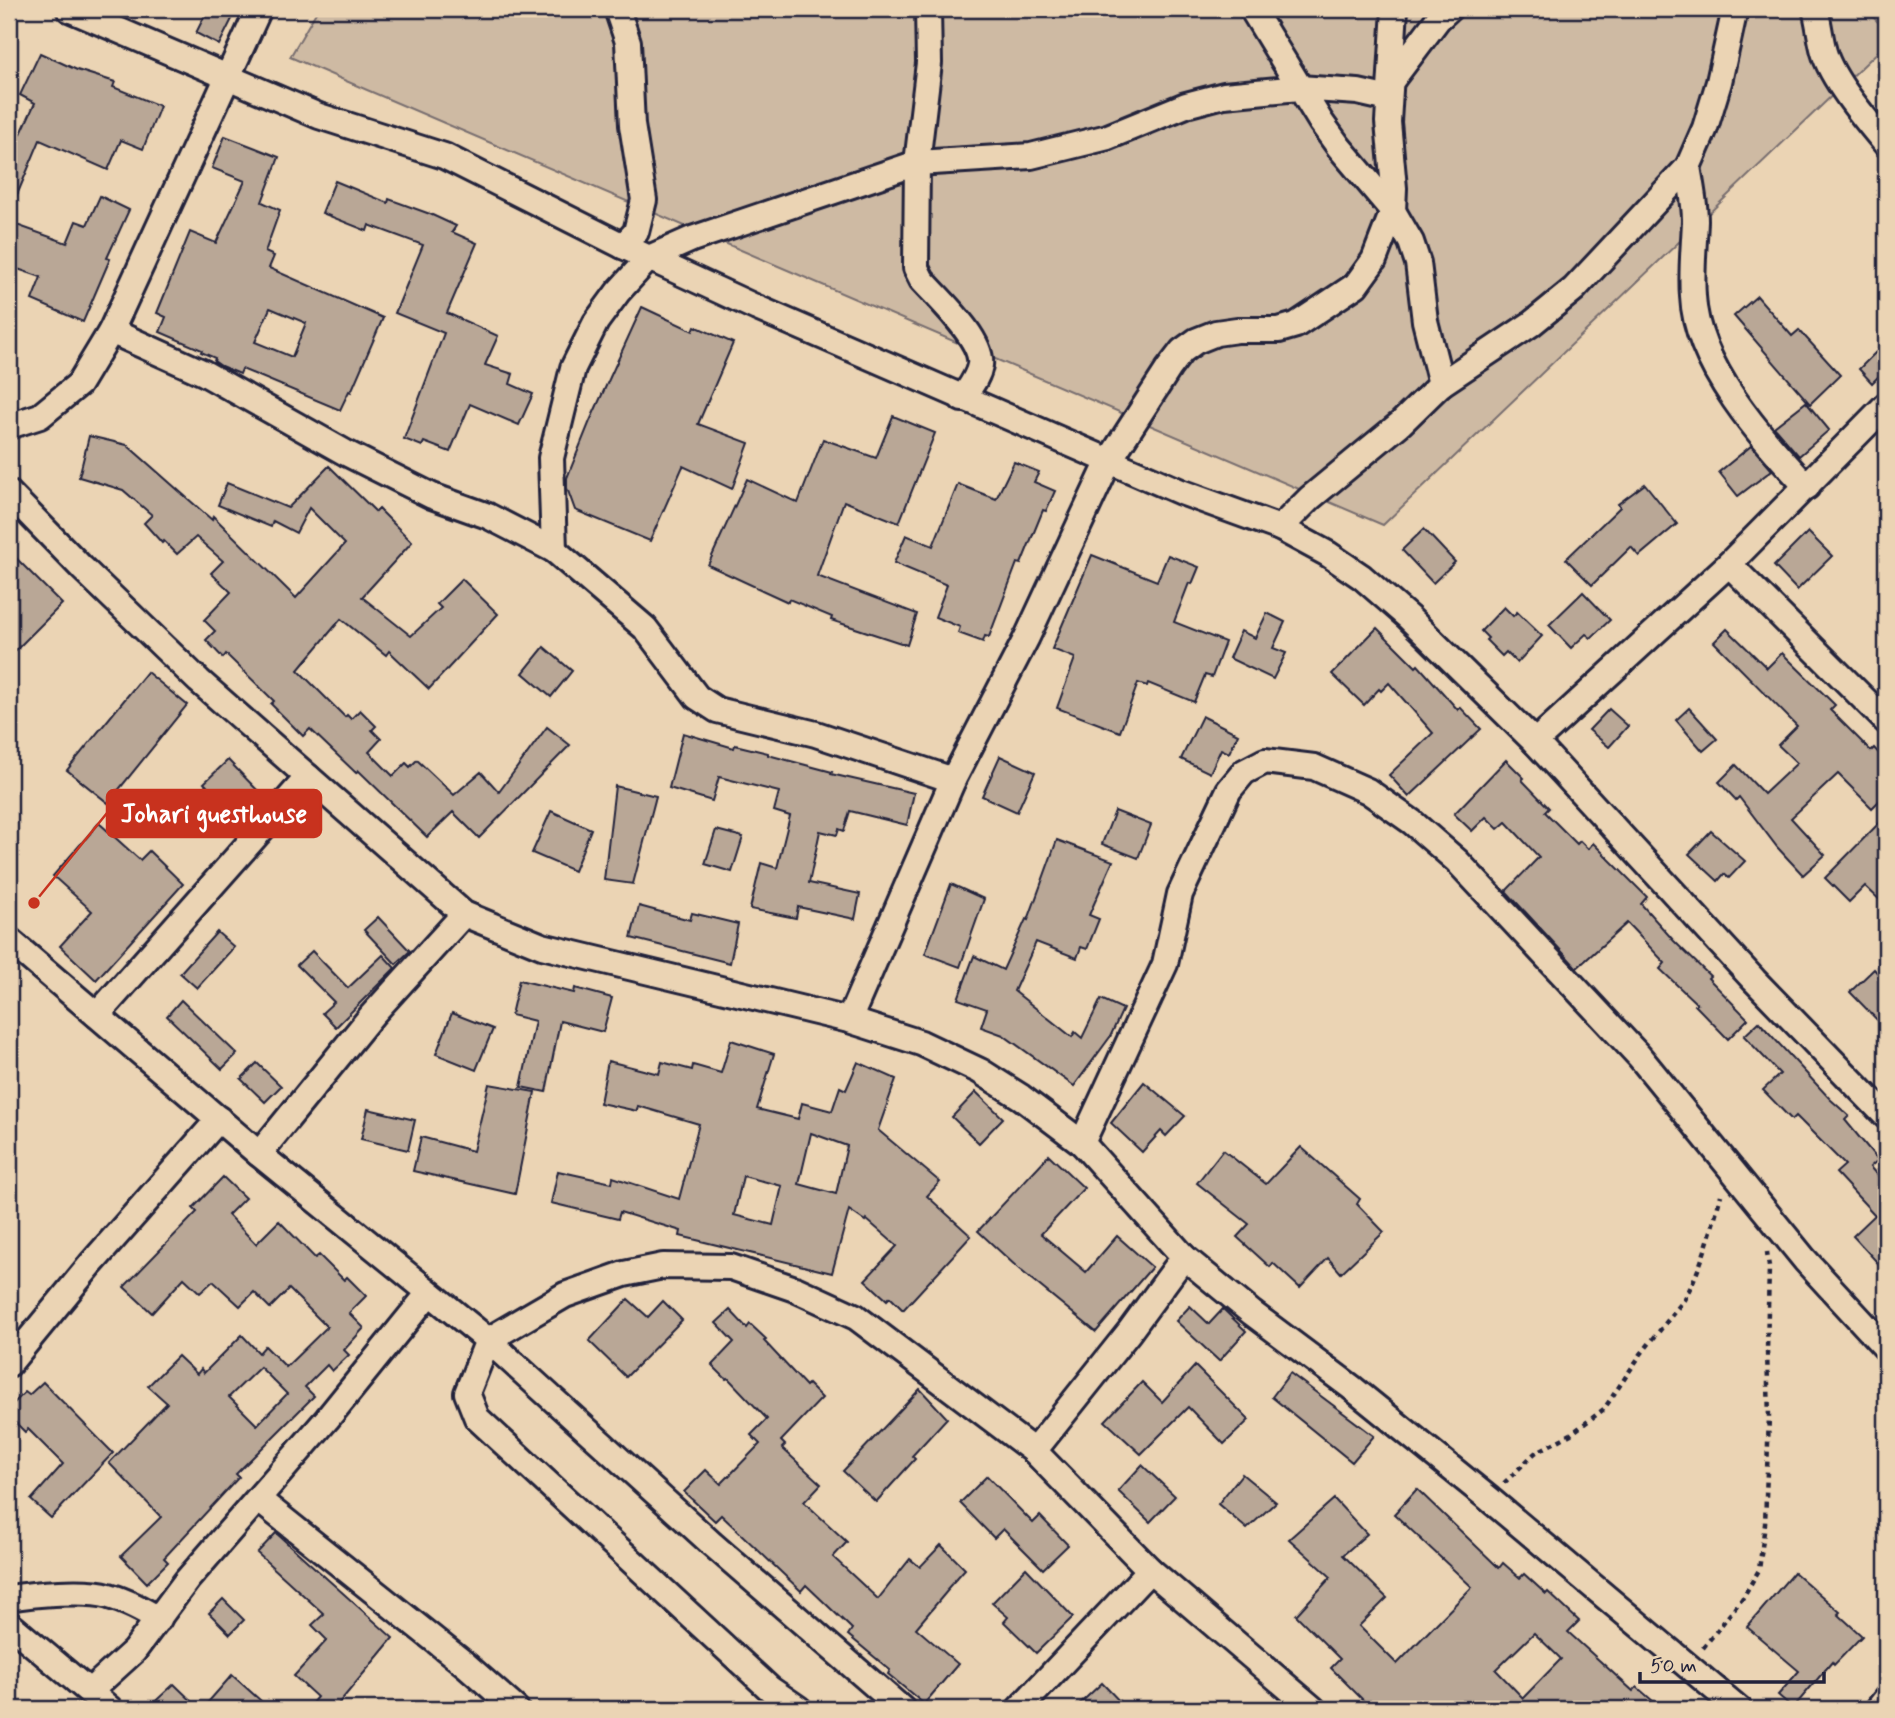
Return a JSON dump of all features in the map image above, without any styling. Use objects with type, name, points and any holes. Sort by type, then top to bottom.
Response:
[{"type":"street","points":[[69,9],[319,116],[444,156],[649,258],[962,398],[1181,492],[1280,528],[1328,554],[1362,578],[1408,617],[1535,741],[1754,980],[1886,1116]]},
{"type":"street","points":[[9,426],[40,416],[79,384],[111,331],[259,9]]},
{"type":"street","points":[[617,9],[628,42],[632,125],[643,200],[636,232],[623,246]]},
{"type":"street","points":[[928,9],[929,73],[917,163],[916,268],[922,280],[975,343],[981,362],[977,377],[962,398]]},
{"type":"street","points":[[1252,9],[1299,88],[1339,147],[1393,211],[1411,242],[1418,263],[1426,321],[1441,384]]},
{"type":"street","points":[[849,1020],[953,780],[1027,637],[1109,461],[1182,351],[1196,341],[1216,333],[1279,330],[1296,325],[1356,285],[1374,260],[1393,211],[1390,89],[1395,9]]},
{"type":"street","points":[[1390,89],[1438,19],[1449,9]]},
{"type":"street","points":[[1280,528],[1310,498],[1401,423],[1441,384],[1554,307],[1602,261],[1688,167],[1705,128],[1719,82],[1735,9]]},
{"type":"street","points":[[1815,9],[1824,53],[1830,65],[1853,103],[1886,144]]},
{"type":"street","points":[[554,550],[551,458],[573,368],[596,322],[618,292],[649,258],[692,239],[917,163],[1031,156],[1108,137],[1186,105],[1224,95],[1299,88],[1358,92],[1390,89]]},
{"type":"street","points":[[1688,167],[1694,196],[1695,221],[1693,299],[1707,352],[1727,387],[1752,422],[1775,452],[1807,486]]},
{"type":"street","points":[[111,331],[204,373],[358,459],[432,496],[488,516],[554,550],[645,628],[697,697],[717,710],[816,734],[953,780]]},
{"type":"street","points":[[1535,741],[1729,564],[1886,405]]},
{"type":"street","points":[[9,493],[199,681],[464,914],[542,946],[849,1020],[921,1043],[980,1071],[1021,1097],[1082,1143],[1184,1256],[1252,1313],[1351,1387],[1740,1709]]},
{"type":"street","points":[[1729,564],[1886,721]]},
{"type":"street","points":[[1082,1143],[1165,964],[1181,894],[1229,790],[1244,772],[1265,761],[1314,767],[1368,792],[1412,822],[1457,861],[1639,1056],[1805,1259],[1886,1348]]},
{"type":"street","points":[[97,1015],[308,777]]},
{"type":"street","points":[[259,1154],[372,1015],[464,914]]},
{"type":"street","points":[[9,940],[259,1154],[488,1340],[712,1544],[902,1709]]},
{"type":"street","points":[[9,1364],[91,1264],[219,1119]]},
{"type":"street","points":[[1034,1451],[1129,1332],[1184,1256]]},
{"type":"street","points":[[799,1709],[770,1689],[477,1418],[467,1393],[488,1340],[565,1295],[624,1274],[663,1266],[731,1267],[795,1289],[856,1317],[1034,1451],[1150,1570],[1313,1709]]},
{"type":"street","points":[[90,1691],[134,1651],[187,1580],[258,1500],[429,1293]]},
{"type":"street","points":[[258,1500],[466,1664],[516,1709]]},
{"type":"street","points":[[1019,1709],[1150,1570]]},
{"type":"street","points":[[9,1598],[54,1593],[106,1595],[131,1604],[159,1619]]},
{"type":"street","points":[[9,1624],[110,1709]]},
{"type":"street","points":[[1878,1709],[1886,1699]]},
{"type":"path","points":[[1488,1499],[1535,1453],[1571,1434],[1604,1409],[1641,1354],[1684,1300],[1707,1244],[1728,1163]]},
{"type":"path","points":[[1688,1667],[1742,1599],[1759,1570],[1765,1524],[1769,1416],[1767,1249]]},
{"type":"shaded area","points":[[318,9],[1865,9],[1886,30],[1886,44],[1383,525],[290,57]]},
{"type":"building","points":[[208,9],[237,9],[219,45],[196,33]]},
{"type":"building","points":[[40,53],[77,70],[115,82],[113,87],[160,106],[143,149],[121,140],[108,170],[40,140],[9,214],[9,160],[35,103],[20,95]]},
{"type":"building","points":[[225,136],[279,157],[262,202],[280,210],[265,252],[274,256],[269,268],[383,318],[351,392],[349,391],[340,410],[242,369],[240,374],[221,366],[214,361],[215,358],[201,352],[202,350],[160,332],[166,317],[157,313],[190,232],[216,243],[245,181],[212,168]],"holes":[[[270,308],[306,323],[292,357],[255,342]]]},
{"type":"building","points":[[335,181],[388,203],[389,199],[430,214],[456,226],[452,232],[477,243],[447,313],[498,336],[485,365],[513,374],[510,384],[533,394],[519,425],[470,404],[450,452],[424,442],[422,446],[404,439],[444,333],[395,313],[423,245],[369,225],[367,231],[322,213]]},
{"type":"building","points":[[100,196],[129,210],[107,258],[110,259],[83,322],[32,300],[41,277],[9,266],[9,239],[14,224],[67,243],[76,221],[87,225]]},
{"type":"building","points":[[1757,296],[1792,336],[1799,330],[1840,375],[1810,404],[1734,316]]},
{"type":"building","points":[[642,307],[693,331],[695,326],[733,343],[698,424],[749,443],[732,489],[683,466],[650,541],[575,510],[567,488],[567,478],[590,421]]},
{"type":"building","points":[[1886,342],[1886,369],[1872,383],[1859,369]]},
{"type":"building","points":[[1806,402],[1829,430],[1799,456],[1774,427]]},
{"type":"building","points":[[893,416],[935,433],[899,523],[844,501],[817,576],[917,614],[907,645],[831,620],[832,617],[789,599],[788,602],[708,565],[747,479],[798,503],[823,439],[876,458]]},
{"type":"building","points":[[89,436],[127,445],[212,520],[213,516],[296,598],[345,544],[309,508],[296,533],[273,521],[271,527],[218,505],[227,483],[288,508],[329,466],[376,512],[379,509],[412,542],[362,597],[411,636],[441,608],[437,604],[462,579],[498,614],[429,689],[389,651],[386,655],[341,619],[298,670],[345,717],[347,715],[351,719],[360,710],[376,726],[372,730],[381,739],[369,752],[393,776],[406,763],[410,767],[417,760],[454,795],[481,772],[499,792],[547,727],[570,745],[479,838],[453,812],[427,837],[358,770],[356,773],[310,729],[303,736],[271,704],[274,701],[226,654],[223,658],[206,640],[215,631],[204,620],[231,592],[211,573],[223,561],[196,537],[177,554],[164,541],[162,543],[144,523],[152,515],[123,490],[79,477]]},
{"type":"building","points":[[1751,446],[1772,470],[1738,496],[1719,472]]},
{"type":"building","points":[[1014,462],[1039,472],[1034,482],[1055,491],[1046,511],[1043,510],[1021,564],[1017,563],[989,637],[985,636],[983,642],[958,633],[960,627],[935,617],[947,585],[894,563],[906,535],[933,546],[958,484],[996,499]]},
{"type":"building","points":[[1645,484],[1677,524],[1639,556],[1631,547],[1592,585],[1566,559],[1620,507],[1618,504]]},
{"type":"building","points":[[1424,529],[1455,562],[1433,583],[1402,550]]},
{"type":"building","points":[[1808,532],[1832,556],[1797,590],[1774,566]]},
{"type":"building","points":[[9,551],[62,604],[9,657]]},
{"type":"building","points":[[1092,555],[1157,581],[1168,555],[1199,567],[1192,584],[1189,583],[1174,622],[1225,642],[1212,677],[1205,675],[1194,702],[1148,683],[1147,686],[1138,683],[1120,732],[1057,708],[1075,658],[1052,649]]},
{"type":"building","points":[[1583,592],[1610,620],[1591,638],[1586,634],[1571,648],[1549,625]]},
{"type":"building","points":[[1504,607],[1513,616],[1517,612],[1542,636],[1517,663],[1506,652],[1502,656],[1481,631]]},
{"type":"building","points":[[1267,613],[1285,622],[1273,648],[1286,653],[1273,679],[1229,658],[1241,631],[1255,638]]},
{"type":"building","points":[[1377,628],[1416,667],[1418,665],[1458,710],[1460,707],[1481,729],[1409,797],[1389,775],[1433,733],[1389,683],[1381,691],[1379,689],[1364,705],[1332,674]]},
{"type":"building","points":[[1727,629],[1767,668],[1782,653],[1835,705],[1830,710],[1871,751],[1874,748],[1886,761],[1886,794],[1872,808],[1838,774],[1791,818],[1825,855],[1803,875],[1777,847],[1739,797],[1736,800],[1719,782],[1736,765],[1764,794],[1797,763],[1778,745],[1797,726],[1714,642]]},
{"type":"building","points":[[544,647],[572,671],[551,697],[523,673]]},
{"type":"building","points":[[147,672],[187,705],[108,803],[67,770]]},
{"type":"building","points":[[1689,708],[1717,739],[1703,751],[1676,720]]},
{"type":"building","points":[[1609,709],[1628,726],[1609,747],[1589,730]]},
{"type":"building","points":[[1202,716],[1238,734],[1229,753],[1221,749],[1210,773],[1181,759]]},
{"type":"building","points":[[683,733],[734,748],[735,745],[768,753],[832,772],[831,774],[914,793],[907,825],[850,811],[844,831],[839,829],[837,835],[820,831],[809,883],[860,894],[855,919],[798,907],[796,918],[750,909],[761,863],[777,868],[790,816],[774,811],[779,792],[719,777],[712,801],[669,788]]},
{"type":"building","points":[[1000,756],[1035,772],[1017,812],[982,796]]},
{"type":"building","points":[[228,760],[262,795],[238,818],[204,783]]},
{"type":"building","points":[[1506,760],[1549,808],[1545,812],[1577,844],[1580,841],[1588,849],[1593,843],[1647,897],[1641,904],[1748,1019],[1728,1039],[1695,1005],[1697,1004],[1660,969],[1665,963],[1627,923],[1577,968],[1506,891],[1539,857],[1506,822],[1498,829],[1486,817],[1472,831],[1454,814]]},
{"type":"building","points":[[615,786],[656,796],[633,884],[604,880]]},
{"type":"building","points":[[551,811],[591,829],[574,871],[532,853]]},
{"type":"building","points":[[1115,811],[1151,825],[1138,858],[1102,844]]},
{"type":"building","points":[[1886,816],[1886,906],[1865,886],[1849,902],[1825,878]]},
{"type":"building","points":[[99,823],[140,860],[149,851],[183,884],[96,980],[60,946],[92,911],[53,876]]},
{"type":"building","points":[[716,830],[743,837],[732,872],[705,864]]},
{"type":"building","points":[[1711,831],[1745,861],[1729,878],[1724,874],[1718,881],[1689,854]]},
{"type":"building","points":[[1057,840],[1113,861],[1089,915],[1099,919],[1087,949],[1081,947],[1077,958],[1036,942],[1014,991],[1072,1037],[1075,1032],[1082,1038],[1101,999],[1123,1009],[1110,1037],[1074,1086],[1003,1035],[981,1027],[987,1009],[958,999],[974,956],[1003,970],[1026,919],[1028,920]]},
{"type":"building","points":[[951,884],[984,899],[960,967],[925,954]]},
{"type":"building","points":[[639,906],[690,920],[692,913],[738,924],[730,963],[631,938]]},
{"type":"building","points":[[378,917],[410,951],[396,964],[364,930]]},
{"type":"building","points":[[217,932],[234,947],[197,988],[180,973]]},
{"type":"building","points":[[312,951],[348,988],[383,955],[395,968],[336,1027],[322,1013],[334,1002],[297,965]]},
{"type":"building","points":[[1874,969],[1886,983],[1886,1029],[1850,992]]},
{"type":"building","points":[[519,980],[574,993],[575,988],[612,998],[603,1032],[560,1021],[546,1092],[521,1087],[535,1021],[511,1015]]},
{"type":"building","points":[[181,1000],[237,1054],[222,1069],[167,1016]]},
{"type":"building","points":[[452,1013],[493,1029],[476,1070],[436,1054]]},
{"type":"building","points":[[1759,1022],[1849,1116],[1845,1120],[1878,1160],[1870,1167],[1886,1185],[1886,1272],[1853,1236],[1875,1215],[1836,1173],[1845,1165],[1796,1116],[1792,1120],[1763,1090],[1780,1074],[1744,1036]]},
{"type":"building","points":[[731,1040],[774,1054],[757,1109],[798,1119],[802,1103],[832,1111],[840,1087],[846,1090],[858,1062],[896,1079],[878,1130],[940,1182],[927,1196],[971,1236],[903,1310],[890,1297],[887,1300],[865,1280],[897,1246],[866,1219],[865,1221],[849,1210],[832,1273],[680,1236],[681,1231],[620,1212],[618,1219],[551,1203],[558,1171],[612,1183],[613,1177],[679,1199],[699,1124],[638,1106],[637,1111],[600,1103],[608,1061],[659,1074],[662,1062],[692,1070],[693,1065],[721,1073]],"holes":[[[811,1133],[847,1146],[836,1194],[799,1184]],[[743,1176],[782,1186],[773,1225],[734,1215]]]},
{"type":"building","points":[[257,1063],[281,1086],[265,1102],[241,1079]]},
{"type":"building","points":[[1144,1082],[1185,1116],[1166,1136],[1161,1131],[1142,1152],[1111,1123]]},
{"type":"building","points":[[489,1084],[535,1092],[515,1194],[413,1171],[421,1137],[473,1151]]},
{"type":"building","points":[[976,1092],[1003,1118],[979,1143],[952,1117]]},
{"type":"building","points":[[368,1109],[415,1120],[408,1150],[361,1139]]},
{"type":"building","points":[[1301,1147],[1360,1199],[1357,1204],[1384,1232],[1341,1273],[1328,1258],[1300,1288],[1273,1263],[1270,1267],[1237,1237],[1249,1224],[1197,1183],[1223,1150],[1266,1184]]},
{"type":"building","points":[[1049,1155],[1084,1188],[1041,1234],[1086,1272],[1117,1236],[1152,1267],[1096,1332],[1019,1269],[978,1231]]},
{"type":"building","points":[[223,1177],[245,1198],[228,1215],[256,1244],[279,1221],[315,1258],[319,1255],[344,1280],[347,1277],[366,1296],[349,1313],[364,1328],[344,1350],[349,1355],[332,1371],[327,1365],[305,1387],[314,1396],[236,1474],[239,1477],[164,1558],[168,1562],[147,1583],[121,1556],[161,1517],[109,1463],[167,1403],[148,1386],[178,1356],[197,1374],[201,1369],[204,1373],[242,1335],[259,1353],[265,1346],[286,1367],[327,1327],[289,1289],[270,1308],[254,1292],[240,1306],[213,1281],[200,1293],[184,1278],[152,1313],[124,1287],[197,1212],[193,1208]],"holes":[[[260,1367],[287,1394],[257,1425],[229,1397]]]},
{"type":"building","points":[[628,1299],[648,1317],[663,1301],[682,1320],[626,1377],[589,1341]]},
{"type":"building","points":[[1190,1306],[1209,1324],[1223,1309],[1246,1331],[1219,1361],[1176,1321]]},
{"type":"building","points":[[730,1310],[747,1328],[750,1324],[766,1339],[764,1341],[806,1386],[808,1384],[822,1398],[781,1441],[785,1445],[782,1448],[821,1484],[804,1502],[847,1542],[833,1557],[878,1599],[910,1559],[920,1567],[941,1545],[965,1569],[916,1628],[958,1664],[924,1704],[888,1674],[890,1670],[848,1635],[852,1629],[806,1585],[801,1591],[721,1515],[715,1521],[684,1492],[706,1470],[721,1484],[760,1444],[751,1435],[767,1419],[712,1365],[734,1342],[716,1323]]},
{"type":"building","points":[[1195,1366],[1249,1420],[1224,1444],[1188,1407],[1141,1454],[1105,1421],[1142,1382],[1162,1402]]},
{"type":"building","points":[[1290,1373],[1374,1436],[1352,1462],[1272,1397]]},
{"type":"building","points":[[43,1382],[113,1453],[51,1518],[31,1500],[63,1464],[28,1429],[25,1432],[10,1417],[14,1413],[9,1408],[25,1392],[29,1395]]},
{"type":"building","points":[[920,1389],[947,1418],[912,1456],[915,1459],[876,1502],[843,1471]]},
{"type":"building","points":[[1142,1465],[1175,1496],[1150,1522],[1118,1491]]},
{"type":"building","points":[[1242,1474],[1276,1502],[1247,1529],[1218,1504]]},
{"type":"building","points":[[987,1476],[1033,1523],[1040,1516],[1068,1545],[1043,1569],[1003,1529],[994,1538],[960,1503]]},
{"type":"building","points":[[1417,1489],[1499,1568],[1503,1563],[1520,1578],[1524,1574],[1546,1594],[1548,1592],[1579,1621],[1568,1632],[1633,1691],[1637,1687],[1662,1709],[1372,1709],[1331,1668],[1340,1659],[1296,1615],[1331,1577],[1289,1539],[1334,1499],[1367,1534],[1343,1555],[1387,1598],[1359,1626],[1397,1664],[1472,1587],[1394,1514]],"holes":[[[1534,1633],[1561,1659],[1523,1698],[1496,1670]]]},
{"type":"building","points":[[276,1533],[393,1638],[334,1709],[307,1709],[317,1697],[294,1676],[327,1640],[312,1625],[324,1614],[257,1553]]},
{"type":"building","points":[[1026,1568],[1073,1617],[1036,1653],[1004,1622],[1008,1617],[992,1603]]},
{"type":"building","points":[[1794,1572],[1840,1612],[1838,1614],[1862,1636],[1834,1665],[1832,1662],[1793,1708],[1778,1695],[1799,1671],[1747,1627]]},
{"type":"building","points":[[223,1599],[244,1620],[230,1634],[209,1613]]},
{"type":"building","points":[[232,1675],[270,1709],[202,1709]]},
{"type":"building","points":[[1102,1683],[1127,1709],[1074,1709]]},
{"type":"building","points":[[174,1684],[200,1709],[147,1709]]},
{"type":"place","name":"Johari guesthouse","points":[[34,903]]}]
